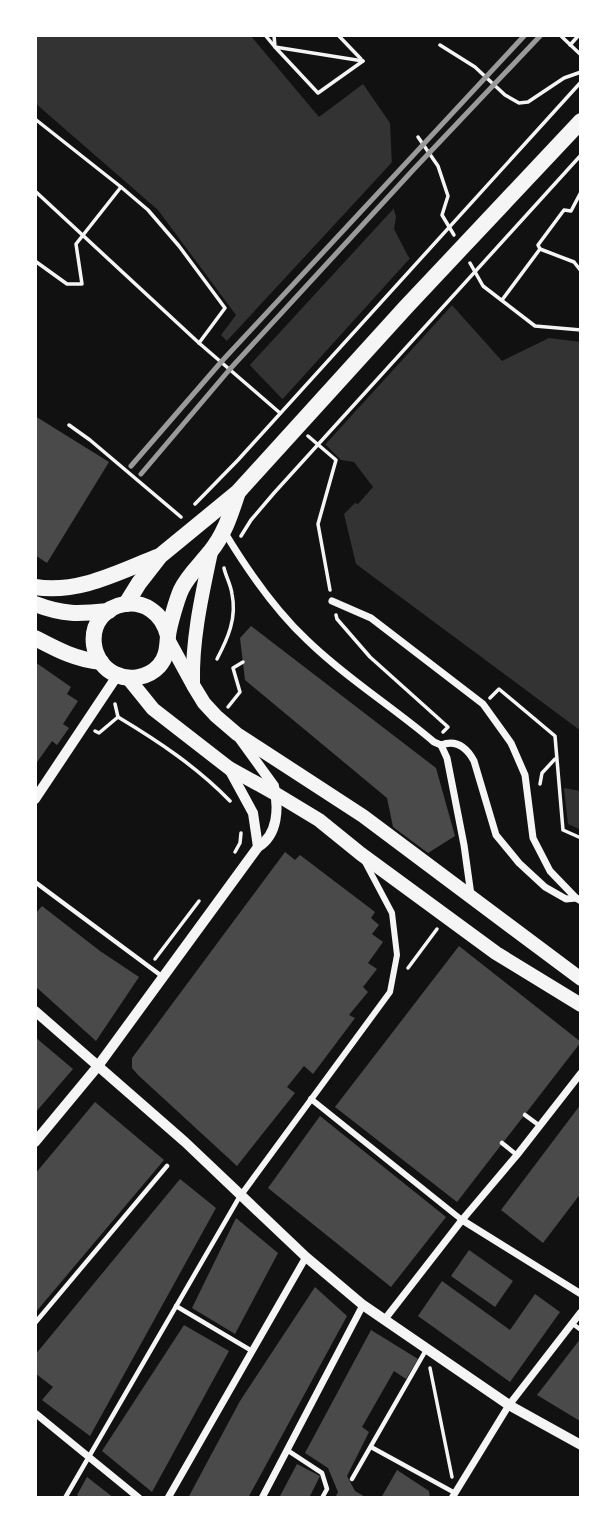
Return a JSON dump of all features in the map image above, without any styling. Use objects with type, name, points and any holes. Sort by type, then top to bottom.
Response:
[{"type":"highway","points":[[126,604],[160,556],[238,492],[406,307],[581,121]]},
{"type":"highway","points":[[108,611],[101,619],[94,637],[96,655],[100,662],[108,670],[122,677],[140,677],[155,670],[166,654],[180,592],[190,575],[225,532],[238,492]]},
{"type":"highway","points":[[35,587],[46,589],[86,585],[160,556]]},
{"type":"highway","points":[[35,604],[74,614],[108,611],[126,604],[138,604],[156,613],[166,627],[169,639]]},
{"type":"highway","points":[[35,638],[85,661],[100,662]]},
{"type":"main road","points":[[193,685],[196,625],[211,552]]},
{"type":"main road","points":[[169,639],[193,685],[215,716],[237,734],[363,816],[581,979]]},
{"type":"main road","points":[[122,677],[153,709],[229,768],[319,820],[496,953],[581,1005]]},
{"type":"street","points":[[225,532],[272,603],[307,640],[369,692],[438,743],[447,758],[472,898]]},
{"type":"street","points":[[332,601],[371,618],[483,704],[511,743],[525,775],[533,838],[550,872],[579,900]]},
{"type":"street","points":[[35,799],[122,677]]},
{"type":"street","points":[[35,1142],[98,1066],[258,847],[267,842],[275,824],[274,786],[237,734]]},
{"type":"street","points":[[438,743],[455,743],[470,753],[496,835],[519,863],[545,887],[566,899],[579,900]]},
{"type":"street","points":[[229,768],[253,813],[258,847]]},
{"type":"street","points":[[241,1195],[390,992],[397,956],[392,912],[361,854]]},
{"type":"street","points":[[35,1011],[185,1142],[306,1257],[363,1305],[509,1405],[581,1445]]},
{"type":"street","points":[[385,1320],[581,1073]]},
{"type":"street","points":[[311,1098],[462,1220],[581,1294]]},
{"type":"street","points":[[168,1498],[306,1257]]},
{"type":"street","points":[[262,1498],[363,1305]]},
{"type":"street","points":[[454,1495],[509,1405],[581,1312]]},
{"type":"street","points":[[36,1417],[139,1498]]},
{"type":"lane","points":[[35,882],[163,977]]},
{"type":"lane","points":[[524,1115],[540,1126]]},
{"type":"lane","points":[[502,1143],[517,1155]]},
{"type":"lane","points":[[35,1323],[166,1166]]},
{"type":"lane","points":[[65,1498],[241,1195]]},
{"type":"lane","points":[[176,1306],[252,1351]]},
{"type":"lane","points":[[572,1323],[581,1331]]},
{"type":"lane","points":[[352,1479],[426,1349]]},
{"type":"lane","points":[[371,1447],[454,1495]]},
{"type":"lane","points":[[287,1450],[322,1473],[327,1489],[322,1498]]},
{"type":"path","points":[[265,35],[318,93],[363,61]]},
{"type":"path","points":[[274,35],[275,47]]},
{"type":"path","points":[[338,35],[363,61]]},
{"type":"path","points":[[560,35],[581,55]]},
{"type":"path","points":[[570,44],[579,35]]},
{"type":"path","points":[[440,45],[475,67],[505,95],[519,103],[528,102],[564,78],[581,72]]},
{"type":"path","points":[[275,47],[363,61]]},
{"type":"path","points":[[191,508],[238,460],[581,82]]},
{"type":"path","points":[[35,119],[148,210],[225,309],[200,343]]},
{"type":"path","points":[[234,547],[251,520],[274,493],[581,155]]},
{"type":"path","points":[[35,261],[67,284],[82,284],[76,244],[121,187]]},
{"type":"path","points":[[35,191],[200,343],[283,415]]},
{"type":"path","points":[[502,300],[540,249],[538,245],[564,210],[571,211],[581,192]]},
{"type":"path","points":[[540,249],[574,262],[581,271]]},
{"type":"path","points":[[69,425],[181,517]]},
{"type":"path","points":[[304,433],[336,460],[318,524],[337,619],[370,657],[448,727],[438,743]]},
{"type":"path","points":[[217,659],[234,617],[232,594],[224,567]]},
{"type":"path","points":[[228,707],[240,692],[233,668],[243,662]]},
{"type":"path","points":[[483,704],[499,689],[555,736],[563,830],[581,838]]},
{"type":"path","points":[[118,717],[151,734],[211,781],[233,804]]},
{"type":"path","points":[[542,773],[557,757]]},
{"type":"path","points":[[183,770],[191,759]]},
{"type":"path","points":[[234,855],[240,843],[241,831]]},
{"type":"path","points":[[149,966],[203,896]]},
{"type":"path","points":[[390,992],[446,916]]},
{"type":"path","points":[[426,1349],[454,1495]]},
{"type":"shaded area","points":[[35,35],[250,35],[319,117],[363,84],[390,123],[396,217],[394,229],[408,256],[502,361],[549,338],[581,342],[581,731],[356,564],[344,514],[355,503],[358,504],[373,487],[354,462],[341,460],[221,335],[236,315],[158,210],[35,103]]},
{"type":"shaded area","points":[[564,788],[581,791],[581,830],[568,824]]},
{"type":"pier","points":[[395,159],[397,205],[247,368],[224,344]]},
{"type":"pier","points":[[412,256],[455,302],[323,447],[280,402]]},
{"type":"building","points":[[35,416],[109,462],[47,563],[35,555]]},
{"type":"building","points":[[251,626],[436,768],[455,836],[428,853],[393,827],[387,798],[245,680],[240,638]]},
{"type":"building","points":[[35,662],[71,687],[67,694],[78,701],[63,724],[69,728],[57,745],[52,741],[35,765]]},
{"type":"building","points":[[285,852],[295,860],[300,855],[375,912],[371,918],[379,925],[372,934],[383,942],[368,963],[377,969],[363,987],[368,992],[349,1015],[355,1018],[313,1074],[304,1066],[287,1087],[295,1093],[237,1166],[138,1075],[132,1068],[132,1058]]},
{"type":"building","points":[[42,906],[139,977],[96,1041],[35,986],[35,914]]},
{"type":"building","points":[[459,946],[581,1042],[457,1202],[335,1107]]},
{"type":"building","points":[[35,1037],[73,1069],[35,1113]]},
{"type":"building","points":[[95,1102],[164,1160],[35,1313],[35,1174]]},
{"type":"building","points":[[581,1104],[581,1193],[543,1243],[501,1210]]},
{"type":"building","points":[[320,1116],[446,1217],[391,1287],[268,1188]]},
{"type":"building","points":[[180,1179],[216,1208],[90,1436],[42,1400],[53,1387],[35,1373],[35,1355]]},
{"type":"building","points":[[236,1218],[278,1253],[235,1334],[192,1308]]},
{"type":"building","points":[[469,1250],[513,1281],[495,1307],[451,1276]]},
{"type":"building","points":[[442,1281],[510,1330],[535,1294],[560,1312],[510,1382],[418,1316]]},
{"type":"building","points":[[315,1287],[347,1316],[248,1498],[188,1498],[240,1401]]},
{"type":"building","points":[[184,1325],[229,1351],[152,1492],[102,1451]]},
{"type":"building","points":[[371,1330],[418,1359],[406,1379],[394,1371],[362,1427],[369,1432],[347,1476],[355,1491],[367,1498],[335,1498],[338,1492],[328,1468],[305,1453]]},
{"type":"building","points":[[581,1338],[581,1420],[580,1421],[537,1395]]},
{"type":"building","points":[[297,1464],[320,1476],[309,1498],[279,1498]]},
{"type":"building","points":[[397,1470],[429,1491],[430,1498],[381,1498]]},
{"type":"building","points":[[87,1477],[114,1498],[81,1498],[77,1495]]},
{"type":"railway","points":[[131,466],[222,361],[525,35]]},
{"type":"railway","points":[[141,474],[230,369],[541,35]]}]
